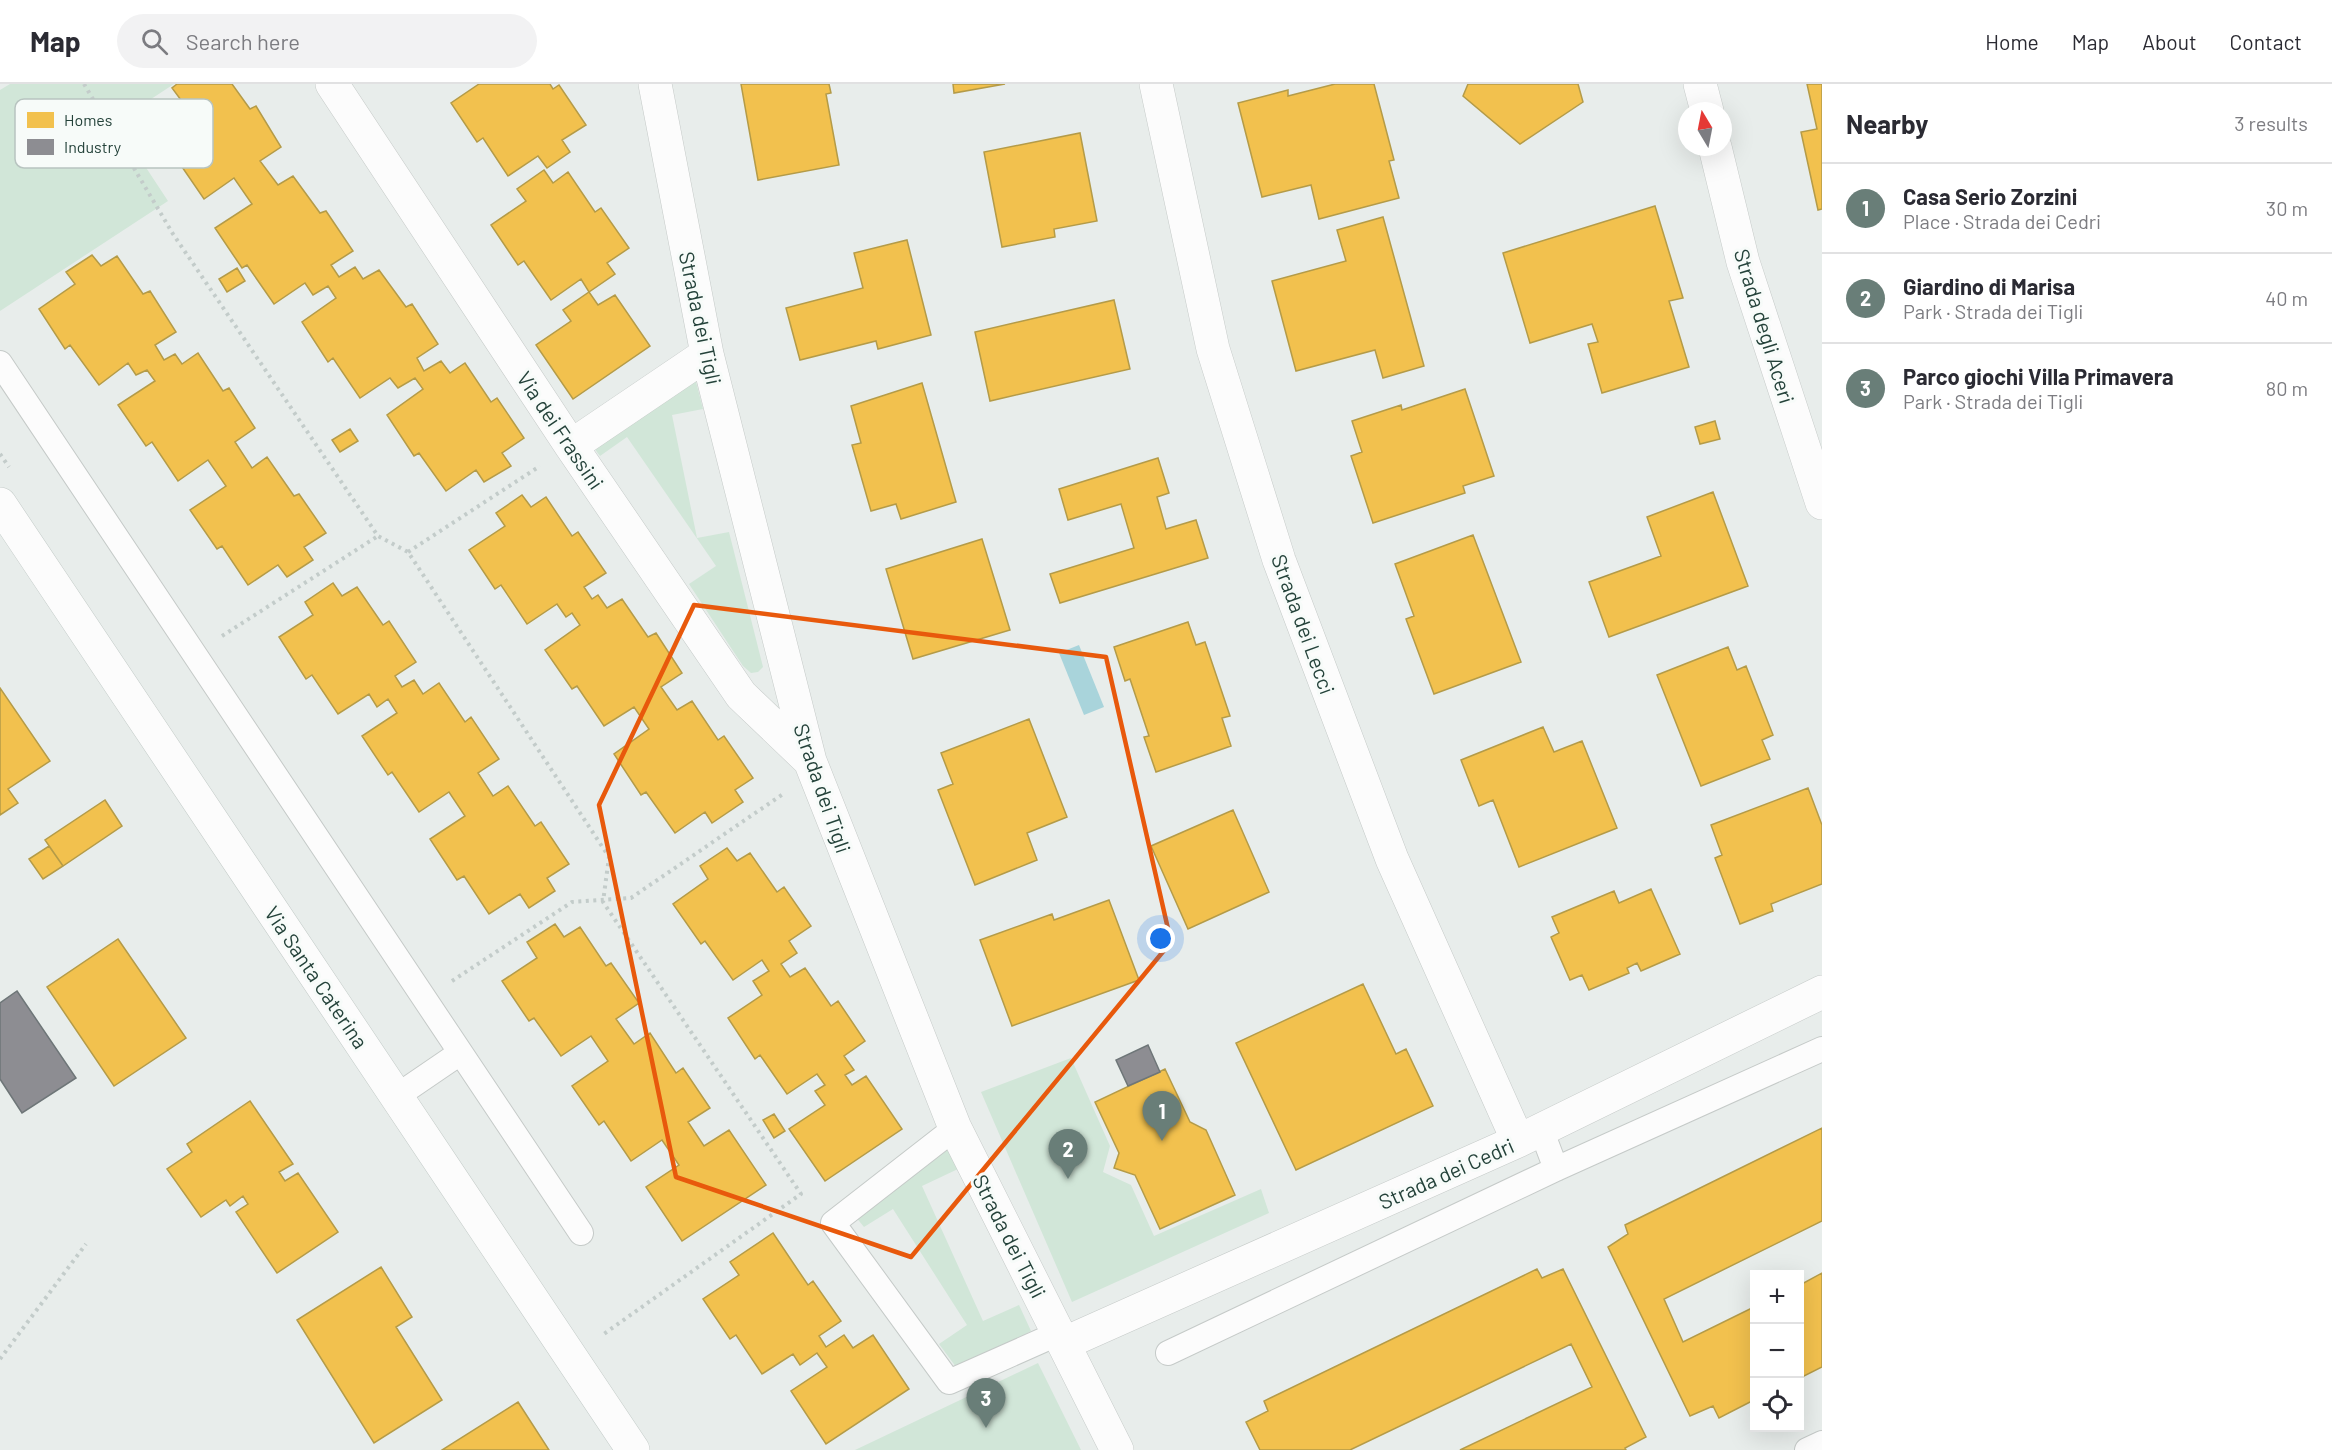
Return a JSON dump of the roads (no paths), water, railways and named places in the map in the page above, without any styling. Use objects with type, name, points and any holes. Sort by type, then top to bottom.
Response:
[{"type":"street","name":"Via dei Frassini","points":[[332,84],[571,446],[741,695],[812,767]]},
{"type":"street","name":"Strada dei Tigli","points":[[655,84],[707,354],[812,767],[955,1128],[1117,1450]]},
{"type":"street","name":"Strada dei Lecci","points":[[1156,84],[1213,349],[1279,560],[1392,859],[1530,1135]]},
{"type":"street","points":[[1700,84],[1705,102]]},
{"type":"street","name":"Strada degli Aceri","points":[[1717,156],[1743,262],[1822,504]]},
{"type":"street","points":[[571,446],[707,354]]},
{"type":"street","name":"Via Santa Caterina","points":[[0,504],[633,1450]]},
{"type":"street","name":"Strada dei Cedri","points":[[1062,1338],[1530,1135],[1822,992]]},
{"type":"lane","points":[[0,363],[581,1233]]},
{"type":"lane","points":[[1168,1353],[1556,1169],[1822,1049]]},
{"type":"lane","points":[[397,1096],[460,1053]]},
{"type":"lane","points":[[955,1128],[833,1223],[949,1382],[1062,1338]]},
{"type":"lane","points":[[1530,1135],[1556,1169]]},
{"type":"lane","points":[[1807,1450],[1822,1443]]},
{"type":"water","points":[[1079,645],[1104,707],[1084,715],[1059,653]]},
{"type":"place","name":"Casa Serio Zorzini","points":[[1162,1141]]},
{"type":"place","name":"Giardino di Marisa","points":[[1068,1179]]},
{"type":"place","name":"Parco giochi Villa Primavera","points":[[986,1428]]}]
